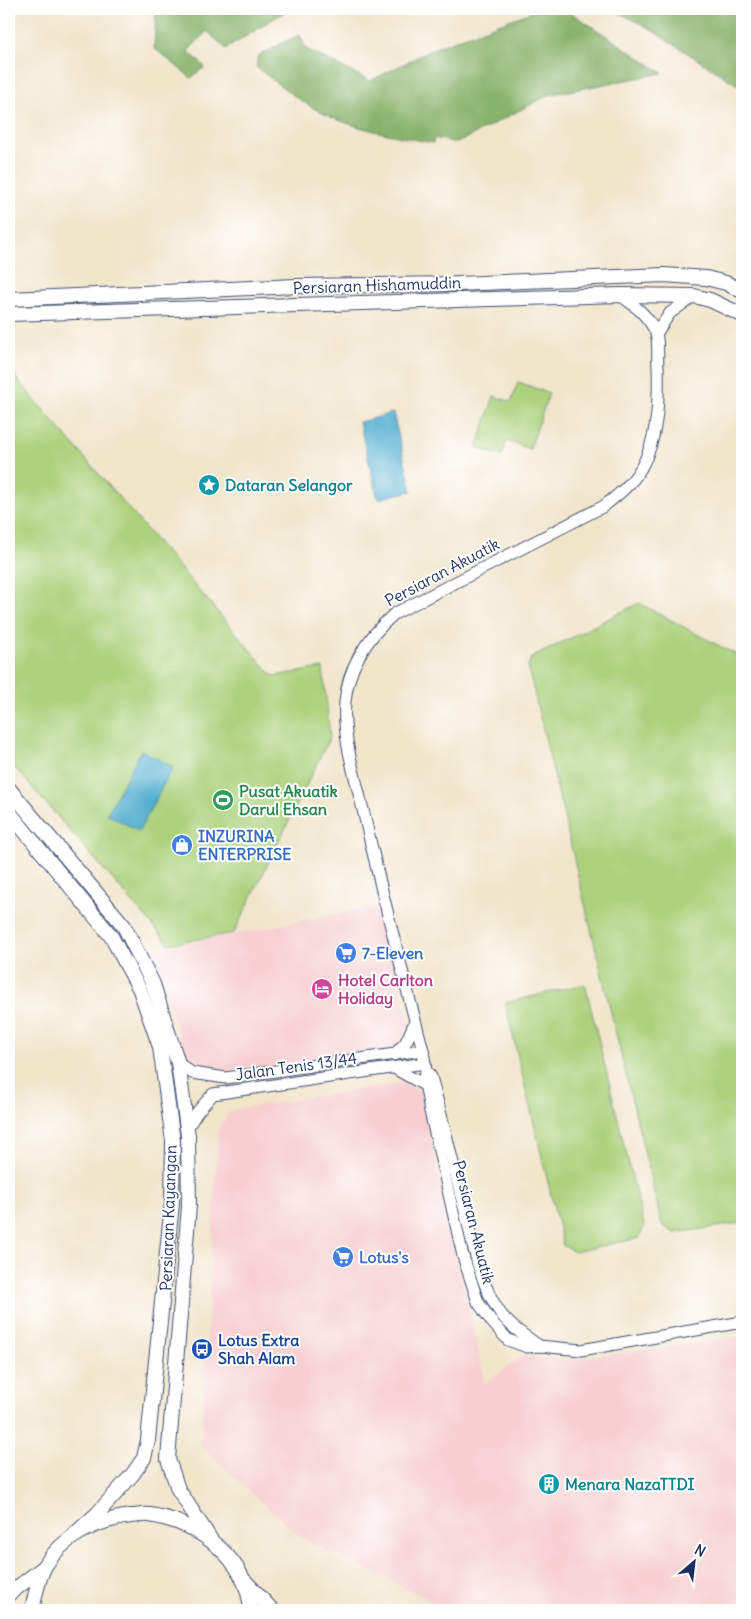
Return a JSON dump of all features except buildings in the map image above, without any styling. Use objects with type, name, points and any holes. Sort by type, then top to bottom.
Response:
[{"type":"main road","name":"Persiaran Hishamuddin","points":[[9,299],[295,286],[458,284],[664,276],[706,278],[726,283],[742,291]]},
{"type":"main road","name":"Persiaran Hishamuddin","points":[[9,314],[620,295],[694,296],[710,300],[742,315]]},
{"type":"main road","name":"Persiaran Kayangan","points":[[9,789],[124,926],[153,984],[178,1063],[188,1136],[189,1206],[168,1460],[178,1489],[212,1540]]},
{"type":"main road","name":"Persiaran Kayangan","points":[[9,812],[112,936],[140,990],[160,1047],[173,1142],[172,1203],[148,1440],[144,1458],[115,1494],[57,1550],[44,1567]]},
{"type":"main road","points":[[74,1534],[113,1518],[148,1514],[182,1523],[212,1540],[232,1562],[244,1581],[272,1610]]},
{"type":"main road","points":[[9,1594],[44,1567]]},
{"type":"main road","points":[[32,1610],[44,1567]]},
{"type":"main road","points":[[244,1581],[251,1610]]},
{"type":"street","name":"Persiaran Akuatik","points":[[516,1343],[508,1340],[500,1332],[478,1302],[463,1256],[430,1111],[423,1050],[387,913],[346,734],[345,702],[349,681],[356,661],[380,627],[394,614],[604,506],[628,486],[642,468],[652,443],[657,417],[656,334],[643,313],[620,295]]},
{"type":"street","points":[[656,334],[670,313],[694,296]]},
{"type":"street","points":[[394,1055],[406,1042],[416,1022]]},
{"type":"street","name":"Jalan Tenis 13/44","points":[[178,1063],[192,1073],[226,1078],[423,1050]]},
{"type":"street","name":"Persiaran Akuatik","points":[[425,1067],[431,1077],[436,1095],[474,1252],[486,1290],[515,1329],[535,1342]]},
{"type":"street","name":"Jalan Tenis 13/44","points":[[187,1128],[198,1111],[213,1094],[394,1068],[425,1067]]},
{"type":"street","points":[[394,1068],[426,1086]]},
{"type":"street","points":[[502,1314],[508,1331],[516,1343],[527,1347],[535,1342],[581,1350],[742,1322]]},
{"type":"shaded area","points":[[378,906],[410,1025],[396,1048],[228,1072],[196,1067],[187,1061],[151,950]]},
{"type":"shaded area","points":[[401,1083],[420,1090],[484,1377],[483,1384],[523,1356],[569,1360],[742,1337],[742,1610],[444,1610],[436,1603],[315,1545],[297,1534],[201,1447],[218,1129],[231,1110]]},
{"type":"green space","points":[[156,9],[289,9],[226,49],[207,31],[188,51],[205,67],[191,78],[154,48]]},
{"type":"green space","points":[[539,9],[570,12],[663,73],[549,95],[457,143],[434,138],[433,143],[368,130],[331,117],[301,101],[256,67],[258,56],[300,35],[306,49],[370,81],[437,47]]},
{"type":"green space","points":[[611,9],[742,9],[742,88],[642,24]]},
{"type":"green space","points":[[9,370],[273,676],[323,668],[330,737],[234,933],[169,944],[9,761]]},
{"type":"green space","points":[[518,382],[549,393],[530,449],[507,441],[502,456],[477,448],[494,396],[511,402]]},
{"type":"green space","points":[[639,603],[742,658],[742,1223],[675,1233],[662,1225],[528,667],[531,658]]},
{"type":"green space","points":[[585,984],[644,1226],[639,1238],[574,1252],[563,1245],[505,1003]]},
{"type":"water","points":[[393,413],[412,491],[378,499],[359,422]]},
{"type":"water","points":[[141,750],[173,767],[139,831],[107,814]]},
{"type":"place","name":"Dataran Selangor","points":[[209,485]]},
{"type":"place","name":"Pusat Akuatik Darul Ehsan","points":[[223,800]]},
{"type":"place","name":"INZURINA ENTERPRISE","points":[[182,845]]},
{"type":"place","name":"7-Eleven","points":[[346,953]]},
{"type":"place","name":"Hotel Carlton Holiday","points":[[322,989]]},
{"type":"place","name":"Lotus's","points":[[343,1257]]},
{"type":"place","name":"Lotus Extra Shah Alam","points":[[202,1349]]},
{"type":"place","name":"Menara NazaTTDI","points":[[549,1484]]}]
